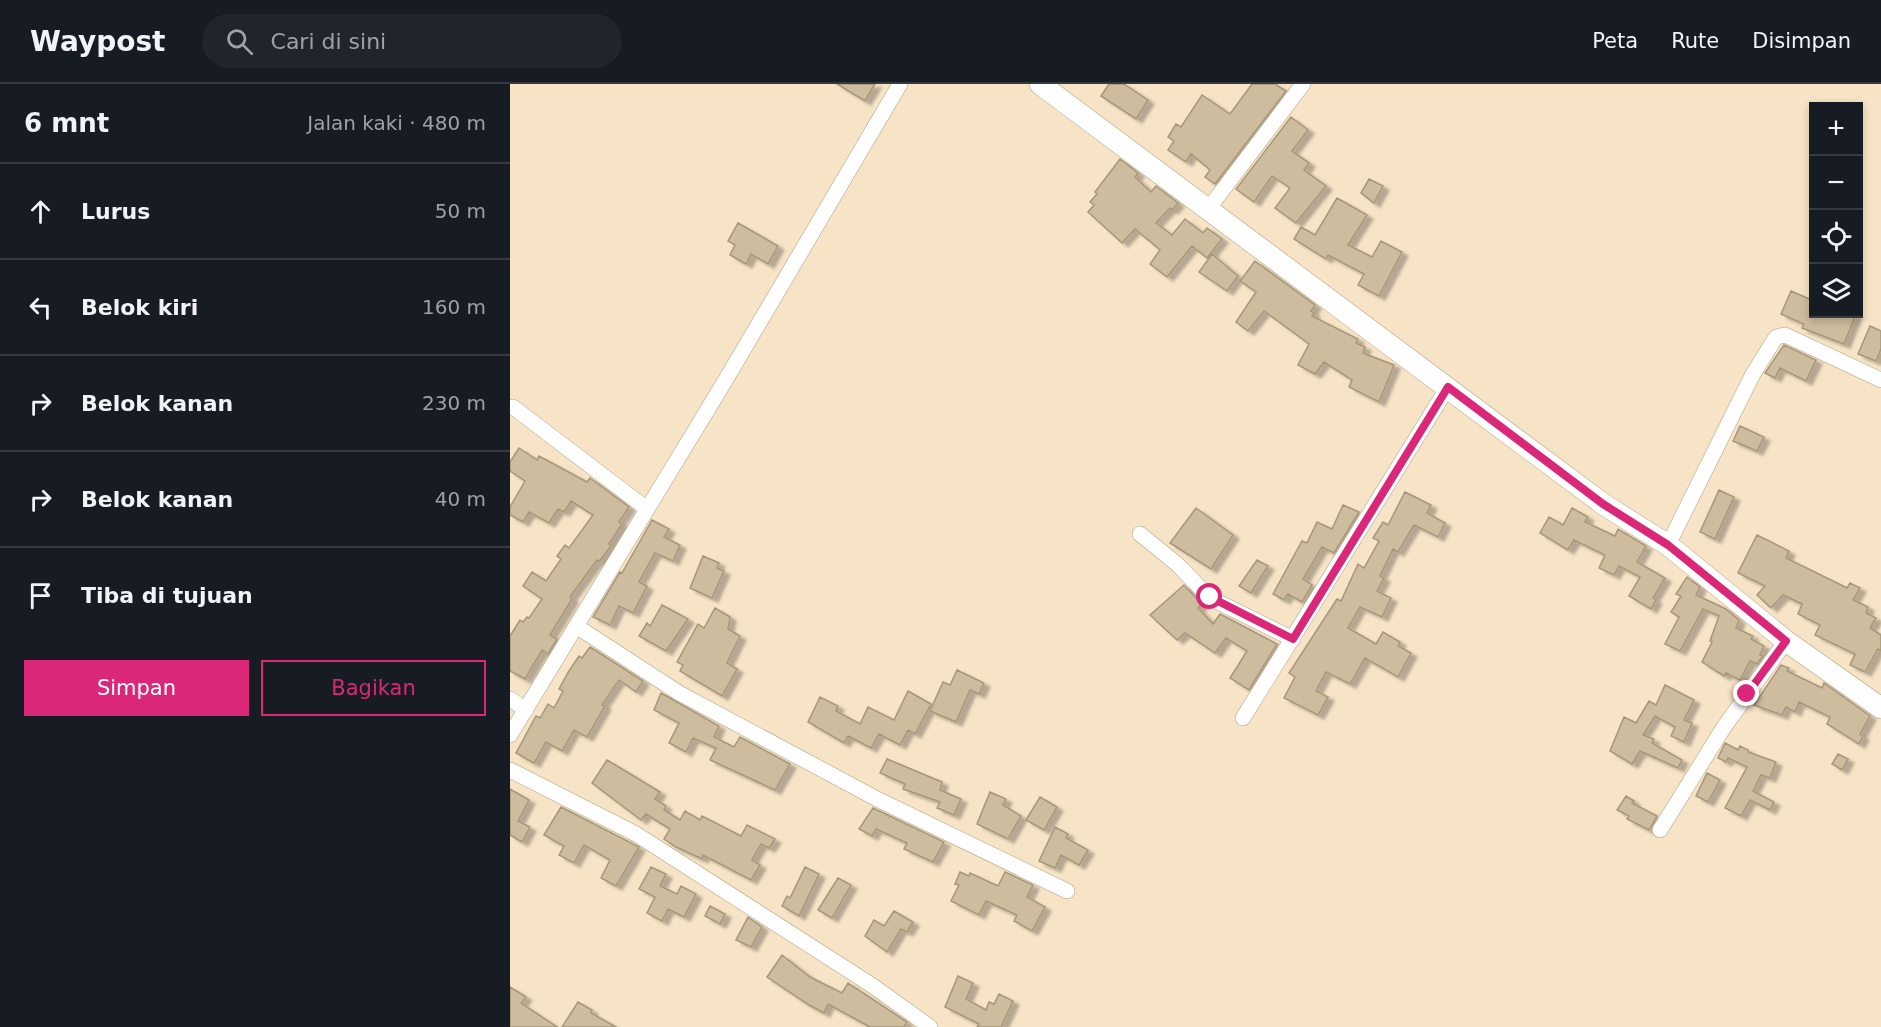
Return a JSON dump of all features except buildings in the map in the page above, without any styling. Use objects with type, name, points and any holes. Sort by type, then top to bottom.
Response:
[{"type":"main road","points":[[1040,84],[1603,504],[1668,545],[1786,641],[1881,708]]},
{"type":"street","points":[[510,735],[900,84]]},
{"type":"street","points":[[1209,208],[1303,84]]},
{"type":"street","points":[[1668,545],[1753,374],[1776,337],[1785,335],[1881,380]]},
{"type":"street","points":[[1243,718],[1448,387]]},
{"type":"street","points":[[513,407],[647,509]]},
{"type":"street","points":[[1140,534],[1178,564],[1210,597],[1293,639]]},
{"type":"street","points":[[576,626],[679,693],[878,799],[1067,891]]},
{"type":"street","points":[[1660,830],[1724,727],[1786,641]]},
{"type":"street","points":[[510,699],[526,710]]},
{"type":"street","points":[[510,770],[636,834],[873,986],[930,1027]]},
{"type":"route","points":[[1210,597],[1293,639],[1448,387],[1603,504],[1668,545],[1786,641],[1747,694]]}]
